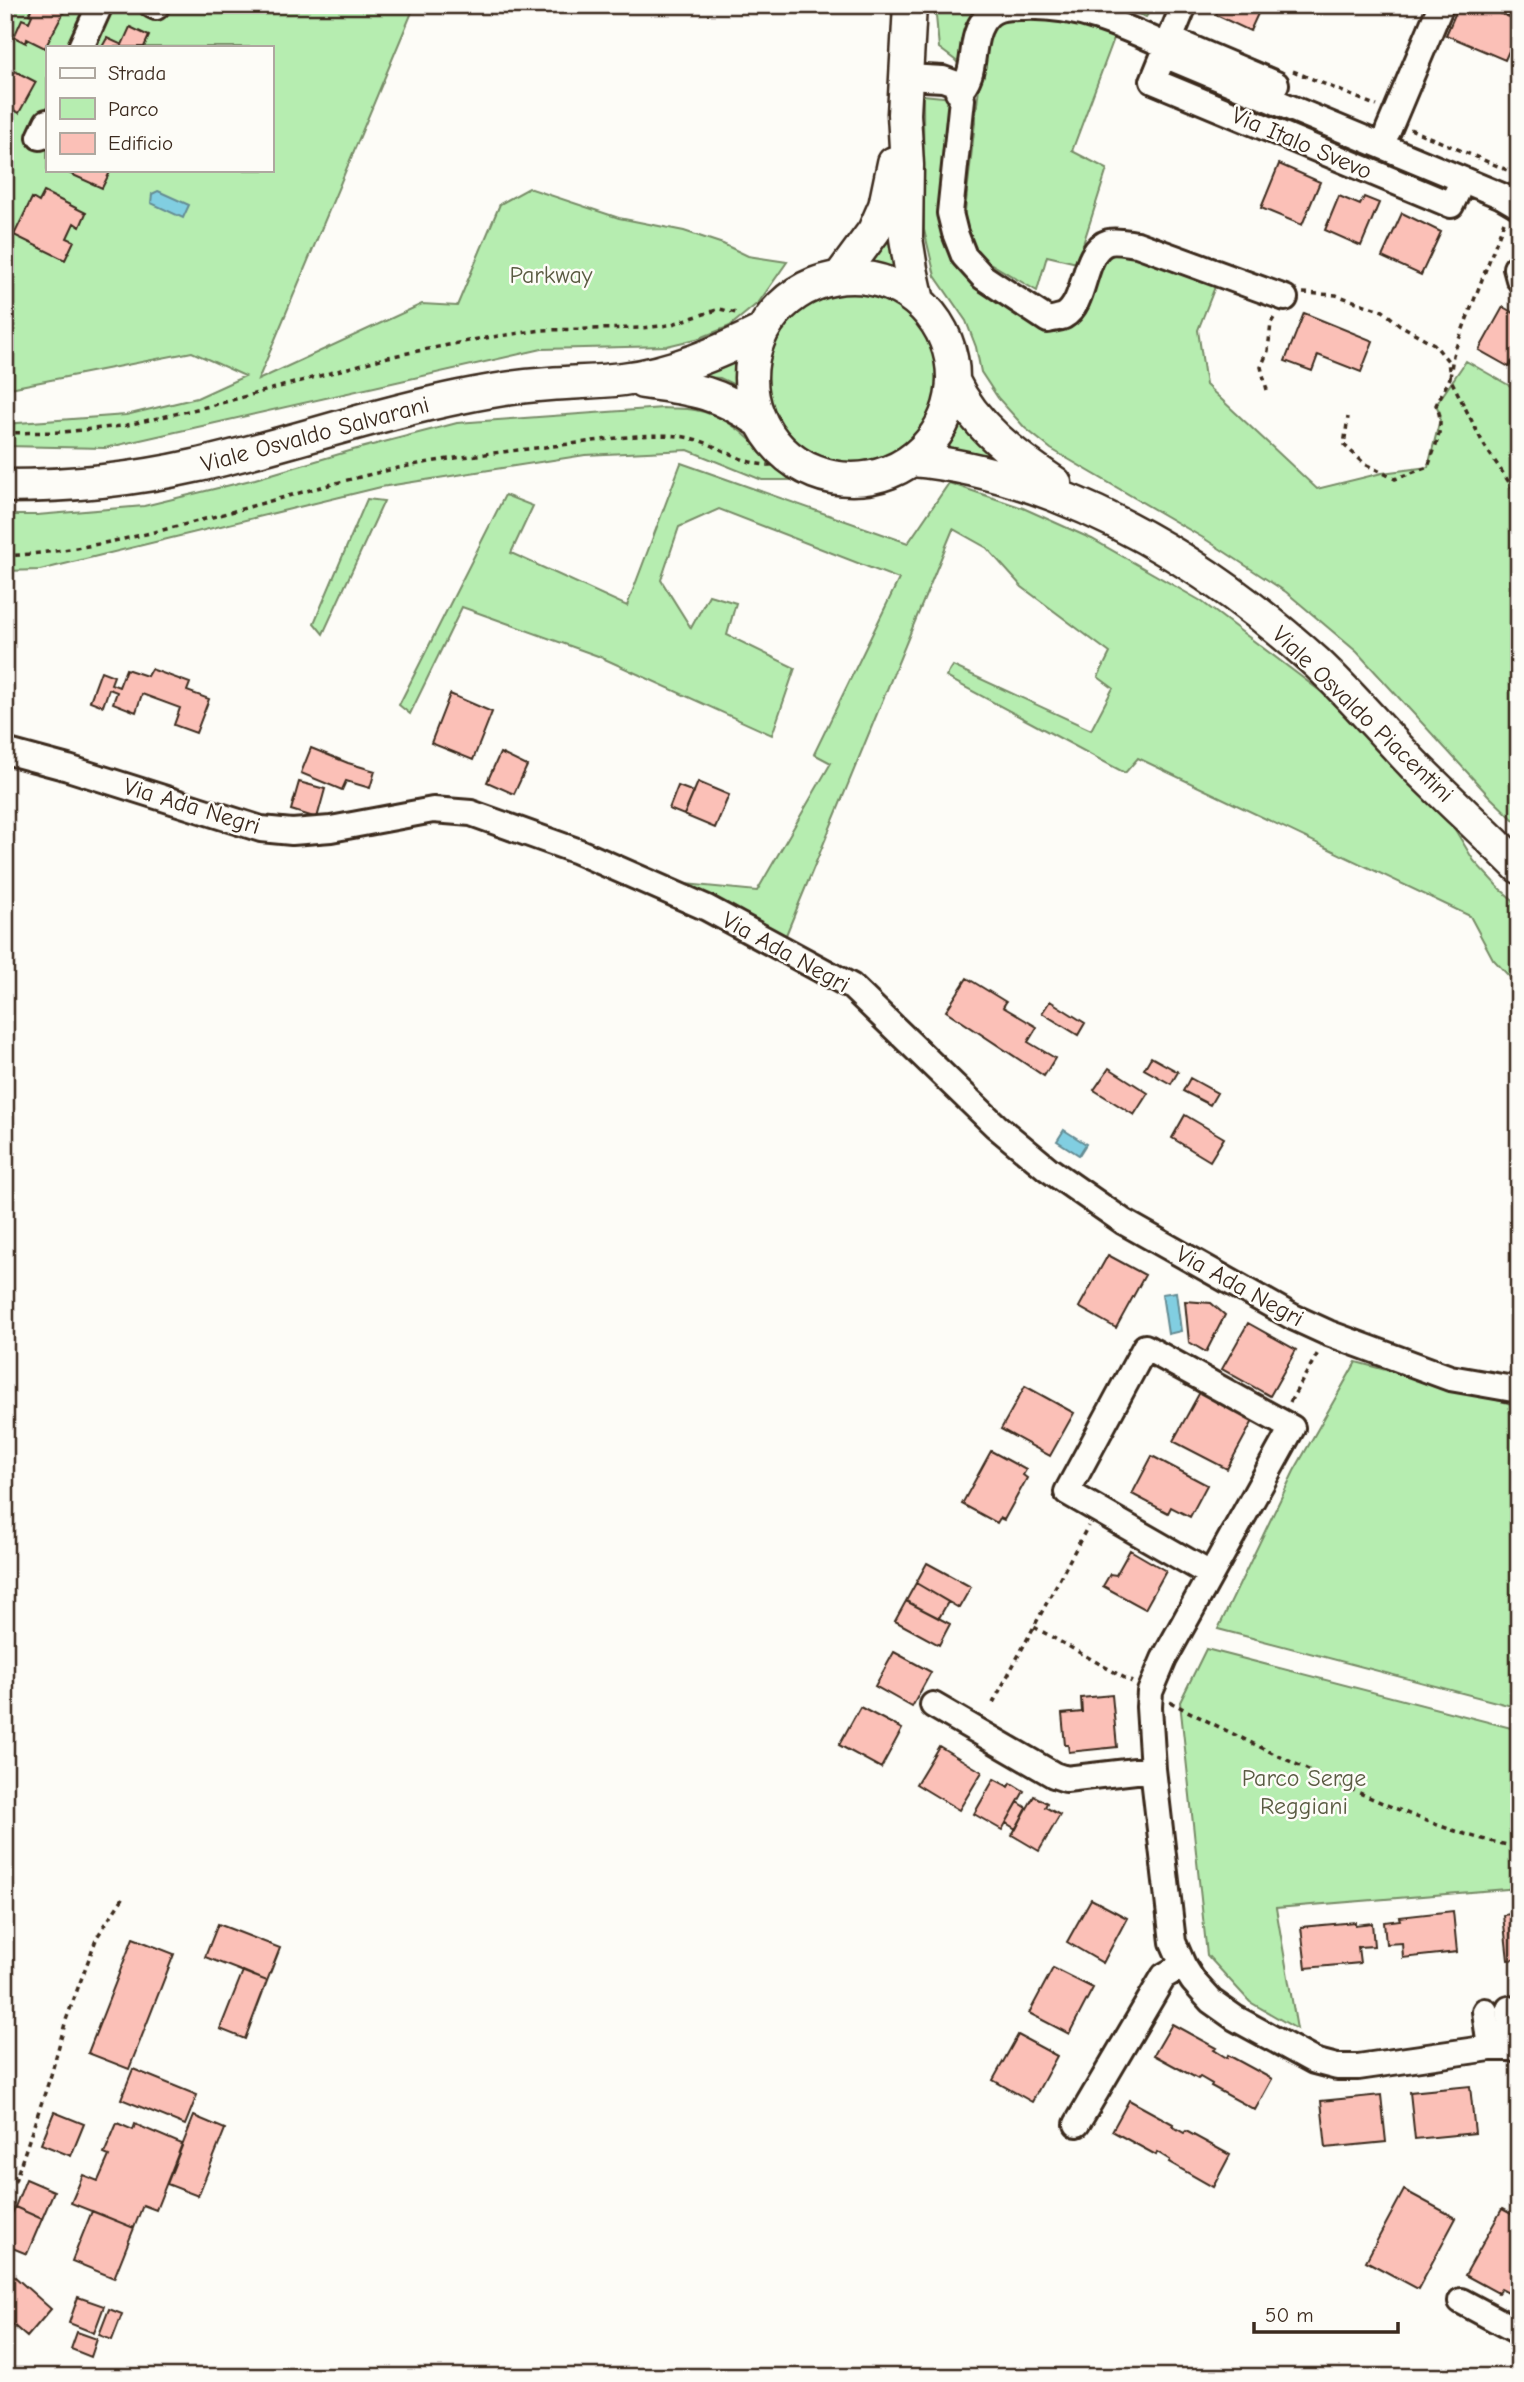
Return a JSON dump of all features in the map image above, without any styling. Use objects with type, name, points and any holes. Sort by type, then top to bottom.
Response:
[{"type":"main road","name":"Viale Osvaldo Piacentini","points":[[910,5],[905,114],[906,238],[918,300]]},
{"type":"main road","name":"Viale Osvaldo Piacentini","points":[[839,277],[874,231],[885,206],[905,114]]},
{"type":"main road","name":"Viale Osvaldo Piacentini","points":[[839,277],[881,281],[918,300],[942,329],[953,364],[952,398],[942,426],[923,450],[895,470],[859,479],[821,474],[803,467],[788,456],[772,441],[761,422],[753,400],[750,376],[754,353],[764,327],[780,306],[797,292],[818,282],[839,277]]},
{"type":"main road","name":"Viale Osvaldo Salvarani","points":[[5,486],[67,484],[148,474],[194,466],[461,397],[548,384],[624,379],[676,368],[719,353],[764,327]]},
{"type":"main road","name":"Viale Osvaldo Salvarani","points":[[624,379],[686,388],[717,396],[740,407],[761,422]]},
{"type":"main road","name":"Viale Osvaldo Piacentini","points":[[953,381],[982,424],[1011,453],[1090,508]]},
{"type":"main road","name":"Viale Osvaldo Piacentini","points":[[912,460],[948,463],[985,471],[1090,508],[1136,531],[1199,569],[1280,630],[1319,665],[1416,766],[1519,867]]},
{"type":"street","points":[[81,46],[100,5]]},
{"type":"street","points":[[958,92],[968,83],[981,24],[990,12],[1002,7],[1038,6],[1074,10],[1117,24],[1167,47],[1184,5]]},
{"type":"street","points":[[1390,126],[1441,5]]},
{"type":"street","name":"Via Italo Svevo","points":[[1167,47],[1390,126],[1511,183],[1516,198],[1502,196],[1463,180],[1167,47]]},
{"type":"street","points":[[907,78],[943,79],[954,83],[962,99],[950,213],[964,256],[983,277],[1048,320],[1065,315],[1078,300],[1090,262],[1100,246],[1111,242],[1137,244],[1285,298]]},
{"type":"street","name":"Via Ada Negri","points":[[5,751],[261,829],[292,832],[331,829],[433,810],[471,813],[577,851],[707,908],[851,986],[996,1126],[1048,1169],[1124,1222],[1293,1317],[1328,1333],[1450,1378],[1519,1390]]},
{"type":"street","points":[[1210,1574],[1067,1492],[1145,1347],[1292,1428],[1164,1659],[1150,1692],[1149,1728],[1173,1942],[1183,1965],[1193,1982],[1211,2001],[1235,2018],[1314,2061],[1337,2067],[1358,2067],[1508,2048]]},
{"type":"street","points":[[933,1705],[1054,1775],[1066,1779],[1153,1769]]},
{"type":"street","points":[[1077,2124],[1164,1976],[1183,1965]]},
{"type":"street","points":[[1508,2048],[1510,2009]]},
{"type":"street","points":[[1485,2011],[1508,2048]]},
{"type":"street","points":[[1461,2301],[1519,2332]]},
{"type":"path","points":[[1390,126],[1519,175]]},
{"type":"path","points":[[1348,417],[1344,444],[1365,464],[1395,479],[1428,467],[1438,438],[1441,415],[1436,405],[1450,378],[1453,355],[1516,198]]},
{"type":"path","points":[[1267,390],[1261,367],[1268,351],[1271,323],[1285,298],[1301,292],[1336,295],[1382,311],[1434,344],[1447,361],[1450,378],[1483,445],[1519,497]]},
{"type":"path","points":[[5,433],[63,432],[123,426],[214,405],[388,357],[478,339],[542,330],[669,325],[720,309],[730,310],[764,327]]},
{"type":"path","points":[[5,556],[65,549],[157,530],[388,470],[446,459],[624,437],[671,436],[692,438],[755,464],[779,464],[788,456]]},
{"type":"path","points":[[1279,1422],[1328,1333]]},
{"type":"path","points":[[993,1703],[1097,1509]]},
{"type":"path","points":[[1034,1627],[1150,1692],[1279,1757],[1390,1807],[1492,1843],[1519,1847]]},
{"type":"path","points":[[5,2185],[15,2181],[51,2075],[66,2020],[97,1937],[125,1895]]},
{"type":"green space","name":"Parkway","points":[[5,5],[415,5],[258,380],[422,304],[457,306],[500,204],[529,188],[619,218],[684,231],[748,256],[787,262],[759,302],[730,326],[700,338],[667,346],[542,349],[105,448],[5,446],[5,424],[126,415],[197,398],[245,376],[192,352],[5,389]]},
{"type":"green space","points":[[935,5],[1153,6],[1146,17],[1125,9],[1072,151],[1107,169],[1077,263],[1047,256],[1037,291],[978,256],[964,220],[979,87],[955,60],[939,48]]},
{"type":"green space","points":[[923,95],[962,99],[950,213],[983,277],[1065,315],[1100,246],[1220,274],[1198,330],[1206,385],[1317,489],[1382,473],[1428,467],[1441,415],[1436,405],[1466,361],[1519,391],[1519,825],[1357,652],[1286,592],[1205,539],[1051,449],[1025,428],[998,398],[981,372],[976,347],[966,321],[935,276],[924,230]]},
{"type":"green space","points":[[899,189],[900,272],[865,261]]},
{"type":"green space","points":[[852,292],[884,299],[912,317],[930,345],[937,377],[930,409],[912,437],[884,455],[852,462],[820,455],[792,437],[774,409],[767,377],[774,345],[792,317],[820,299]]},
{"type":"green space","points":[[741,354],[738,371],[741,388],[720,378],[689,376]]},
{"type":"green space","points":[[663,408],[695,410],[723,420],[747,437],[790,480],[762,480],[688,450],[585,455],[381,487],[40,570],[5,571],[5,515],[144,506],[255,479],[457,423]]},
{"type":"green space","points":[[960,412],[1031,478],[940,450],[953,432]]},
{"type":"green space","points":[[681,463],[908,543],[949,483],[1023,508],[1092,539],[1201,601],[1328,697],[1445,813],[1474,861],[1519,905],[1519,987],[1493,959],[1470,916],[1138,758],[1125,773],[946,677],[953,666],[1091,730],[1113,688],[1098,677],[1110,653],[1022,587],[987,548],[953,529],[779,947],[644,880],[757,891],[831,763],[814,754],[899,579],[719,509],[679,527],[661,580],[691,628],[709,595],[736,603],[727,635],[795,668],[772,735],[598,656],[462,607],[410,714],[399,705],[505,495],[533,506],[511,553],[627,606]]},
{"type":"green space","points":[[367,499],[384,501],[323,634],[314,623]]},
{"type":"green space","points":[[1356,1362],[1519,1406],[1519,1708],[1218,1629],[1294,1471]]},
{"type":"green space","name":"Parco Serge Reggiani","points":[[1206,1649],[1519,1730],[1519,1888],[1276,1908],[1297,2029],[1250,2002],[1207,1955],[1180,1702]]},
{"type":"water","points":[[158,191],[189,205],[183,218],[151,203],[152,194]]},
{"type":"water","points":[[1064,1130],[1086,1144],[1079,1155],[1057,1141]]},
{"type":"water","points":[[1176,1292],[1181,1331],[1168,1334],[1162,1294]]},
{"type":"building","points":[[33,5],[49,5],[64,12],[45,48],[27,39],[26,43],[14,37],[22,19],[29,22],[32,15],[29,14]]},
{"type":"building","points":[[1220,5],[1262,5],[1250,31],[1216,15]]},
{"type":"building","points":[[1459,5],[1480,5],[1519,21],[1519,28],[1505,60],[1446,35]]},
{"type":"building","points":[[130,27],[149,36],[144,46],[103,46],[107,38],[122,45]]},
{"type":"building","points":[[5,66],[36,82],[19,113],[5,105]]},
{"type":"building","points":[[1279,164],[1320,182],[1302,225],[1261,208]]},
{"type":"building","points":[[66,172],[110,172],[102,188]]},
{"type":"building","points":[[44,192],[86,213],[80,227],[74,223],[67,238],[74,241],[65,260],[14,235],[32,198],[39,202]]},
{"type":"building","points":[[1339,196],[1360,205],[1364,197],[1379,203],[1361,246],[1325,230]]},
{"type":"building","points":[[1402,213],[1441,232],[1421,275],[1382,257]]},
{"type":"building","points":[[1503,307],[1519,316],[1519,349],[1509,367],[1479,350]]},
{"type":"building","points":[[1304,313],[1373,341],[1361,372],[1318,355],[1312,371],[1285,361]]},
{"type":"building","points":[[126,669],[147,676],[151,669],[190,683],[187,691],[209,699],[196,733],[174,725],[180,708],[142,694],[136,712],[113,703],[117,692],[109,689],[103,706],[90,701],[101,671],[114,676],[111,684],[119,687]]},
{"type":"building","points":[[450,694],[492,712],[473,760],[431,743]]},
{"type":"building","points":[[311,748],[375,771],[370,788],[346,781],[342,790],[301,773]]},
{"type":"building","points":[[500,753],[527,766],[514,794],[487,782]]},
{"type":"building","points":[[299,782],[325,789],[317,818],[291,810]]},
{"type":"building","points":[[698,782],[729,795],[715,828],[684,815]]},
{"type":"building","points":[[678,786],[694,792],[684,815],[669,809]]},
{"type":"building","points":[[967,978],[1006,1002],[1003,1007],[1037,1027],[1028,1042],[1055,1058],[1044,1076],[946,1011]]},
{"type":"building","points":[[1050,1001],[1085,1023],[1078,1035],[1042,1013]]},
{"type":"building","points":[[1151,1057],[1178,1072],[1171,1084],[1144,1069]]},
{"type":"building","points":[[1109,1068],[1148,1093],[1134,1115],[1094,1090]]},
{"type":"building","points":[[1190,1078],[1217,1093],[1210,1105],[1183,1091]]},
{"type":"building","points":[[1185,1115],[1224,1138],[1210,1161],[1172,1138]]},
{"type":"building","points":[[1108,1255],[1145,1275],[1116,1328],[1079,1307]]},
{"type":"building","points":[[1185,1301],[1211,1303],[1225,1315],[1206,1352],[1189,1342]]},
{"type":"building","points":[[1248,1323],[1296,1350],[1270,1396],[1222,1369]]},
{"type":"building","points":[[1025,1386],[1074,1413],[1050,1456],[1001,1429]]},
{"type":"building","points":[[1200,1392],[1253,1421],[1227,1469],[1173,1441]]},
{"type":"building","points":[[991,1451],[1026,1470],[1023,1475],[1027,1478],[1004,1520],[1000,1518],[997,1523],[962,1504]]},
{"type":"building","points":[[1152,1456],[1207,1485],[1190,1517],[1171,1507],[1168,1513],[1132,1494]]},
{"type":"building","points":[[1130,1550],[1166,1571],[1145,1609],[1103,1586],[1110,1574],[1116,1575]]},
{"type":"building","points":[[927,1563],[971,1587],[959,1608],[916,1583]]},
{"type":"building","points":[[916,1583],[948,1602],[939,1618],[906,1601]]},
{"type":"building","points":[[906,1601],[950,1624],[939,1645],[895,1621]]},
{"type":"building","points":[[894,1652],[931,1672],[912,1707],[875,1686]]},
{"type":"building","points":[[1112,1695],[1117,1747],[1069,1752],[1068,1745],[1065,1745],[1062,1714],[1082,1712],[1081,1698]]},
{"type":"building","points":[[860,1707],[902,1729],[881,1768],[839,1745]]},
{"type":"building","points":[[939,1746],[982,1772],[959,1810],[916,1784]]},
{"type":"building","points":[[994,1779],[1009,1787],[1011,1783],[1024,1791],[1002,1830],[974,1814]]},
{"type":"building","points":[[1034,1796],[1047,1803],[1045,1807],[1060,1815],[1039,1851],[1012,1835]]},
{"type":"building","points":[[1018,1802],[1027,1808],[1016,1829],[1006,1823]]},
{"type":"building","points":[[1091,1899],[1127,1918],[1103,1963],[1067,1942]]},
{"type":"building","points":[[1453,1911],[1457,1952],[1403,1958],[1402,1943],[1386,1944],[1384,1922],[1400,1920],[1399,1917]]},
{"type":"building","points":[[1519,1913],[1519,1959],[1508,1960],[1503,1915]]},
{"type":"building","points":[[1355,1922],[1355,1925],[1372,1923],[1374,1946],[1358,1947],[1360,1963],[1306,1968],[1301,1927]]},
{"type":"building","points":[[218,1924],[280,1948],[267,1981],[205,1957]]},
{"type":"building","points":[[133,1938],[174,1954],[129,2069],[88,2053]]},
{"type":"building","points":[[1053,1968],[1093,1988],[1069,2034],[1029,2013]]},
{"type":"building","points":[[243,1971],[267,1981],[245,2039],[220,2029]]},
{"type":"building","points":[[1172,2024],[1216,2048],[1214,2050],[1227,2058],[1228,2055],[1272,2079],[1255,2110],[1200,2077],[1198,2079],[1154,2055]]},
{"type":"building","points":[[1018,2035],[1057,2056],[1032,2102],[993,2080]]},
{"type":"building","points":[[133,2069],[197,2095],[185,2125],[121,2099]]},
{"type":"building","points":[[1470,2086],[1475,2133],[1415,2139],[1410,2092]]},
{"type":"building","points":[[1381,2095],[1386,2142],[1326,2148],[1321,2101]]},
{"type":"building","points":[[1129,2100],[1184,2133],[1186,2131],[1230,2155],[1213,2187],[1169,2162],[1170,2160],[1157,2152],[1156,2155],[1112,2131]]},
{"type":"building","points":[[54,2112],[84,2124],[71,2156],[41,2144]]},
{"type":"building","points":[[194,2116],[225,2129],[198,2196],[167,2184]]},
{"type":"building","points":[[117,2123],[133,2130],[135,2124],[182,2144],[156,2210],[143,2205],[134,2228],[71,2203],[83,2175],[98,2181],[109,2156],[104,2154]]},
{"type":"building","points":[[26,2179],[54,2191],[42,2219],[15,2207]]},
{"type":"building","points":[[1404,2190],[1456,2218],[1418,2289],[1366,2261]]},
{"type":"building","points":[[15,2207],[42,2219],[27,2254],[5,2245],[5,2229]]},
{"type":"building","points":[[1502,2209],[1519,2218],[1519,2292],[1516,2297],[1501,2289],[1498,2293],[1465,2275]]},
{"type":"building","points":[[92,2211],[134,2228],[114,2278],[72,2261]]},
{"type":"building","points":[[5,2268],[51,2309],[27,2337],[5,2318]]},
{"type":"building","points":[[78,2297],[104,2306],[94,2333],[69,2323]]},
{"type":"building","points":[[109,2309],[122,2314],[112,2340],[99,2335]]},
{"type":"building","points":[[77,2332],[97,2339],[91,2357],[71,2349]]}]
